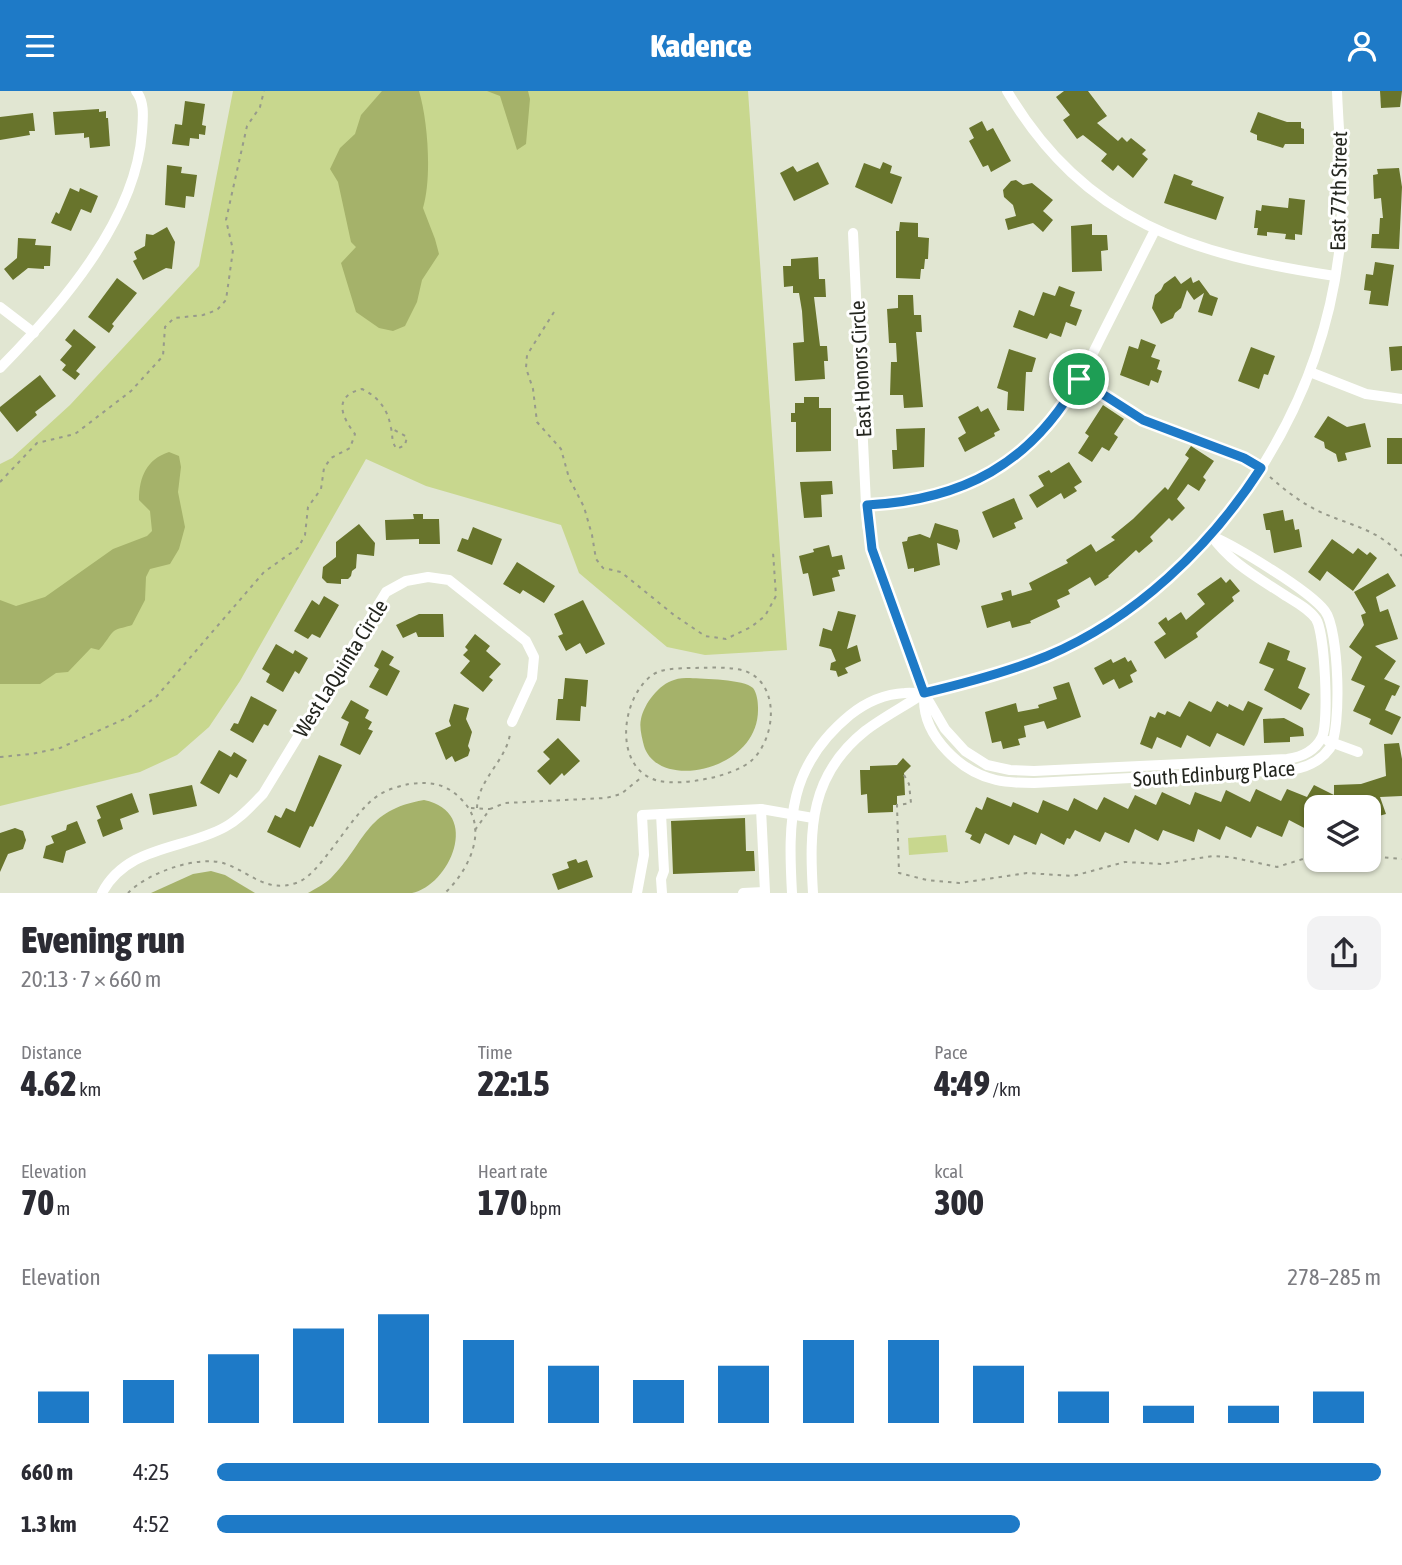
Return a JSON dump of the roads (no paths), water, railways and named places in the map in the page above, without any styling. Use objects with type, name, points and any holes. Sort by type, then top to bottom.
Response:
[{"type":"street","points":[[0,368],[34,333],[104,241],[125,204],[141,141],[141,97],[136,91]]},
{"type":"street","points":[[1007,91],[1031,128],[1074,175],[1105,201],[1155,230],[1194,246],[1242,260],[1335,276]]},
{"type":"street","name":"East 77th Street","points":[[924,693],[1021,666],[1049,655],[1086,636],[1130,608],[1179,568],[1211,535],[1261,468],[1279,440],[1310,372],[1326,319],[1335,276],[1342,216],[1337,91]]},
{"type":"street","points":[[867,505],[926,498],[982,477],[1026,448],[1047,428],[1064,406],[1079,379],[1155,230]]},
{"type":"street","name":"East Honors Circle","points":[[853,233],[867,505],[872,549],[924,693]]},
{"type":"street","points":[[0,307],[34,333]]},
{"type":"street","points":[[1310,372],[1366,394],[1402,399]]},
{"type":"street","points":[[1211,535],[1238,549],[1332,612]]},
{"type":"street","points":[[1211,535],[1231,559],[1301,605],[1317,621],[1322,639],[1326,718],[1321,738],[1358,752]]},
{"type":"street","name":"West LaQuinta Circle","points":[[102,893],[116,872],[135,860],[154,850],[226,827],[245,813],[262,794],[386,592],[406,581],[428,577],[449,580],[526,641],[534,657],[532,678],[512,722]]},
{"type":"street","points":[[1317,621],[1332,612]]},
{"type":"street","points":[[1332,612],[1338,719],[1332,744]]},
{"type":"street","points":[[792,893],[789,833],[791,814],[798,787],[810,760],[838,726],[877,699],[904,693],[924,693]]},
{"type":"street","points":[[813,893],[813,818],[824,781],[843,752],[868,729],[924,693]]},
{"type":"street","name":"South Edinburg Place","points":[[924,693],[945,729],[965,751],[987,765],[1010,771],[1287,758],[1311,750],[1321,738]]},
{"type":"street","name":"South Edinburg Place","points":[[924,693],[924,706],[929,722],[946,749],[957,760],[983,776],[1009,782],[1034,783],[1298,769],[1318,760],[1332,744]]},
{"type":"street","points":[[637,893],[644,855],[642,815],[761,809],[813,818]]},
{"type":"street","points":[[743,893],[765,892],[761,809]]},
{"type":"street","points":[[661,814],[664,871],[661,879],[662,893]]}]
